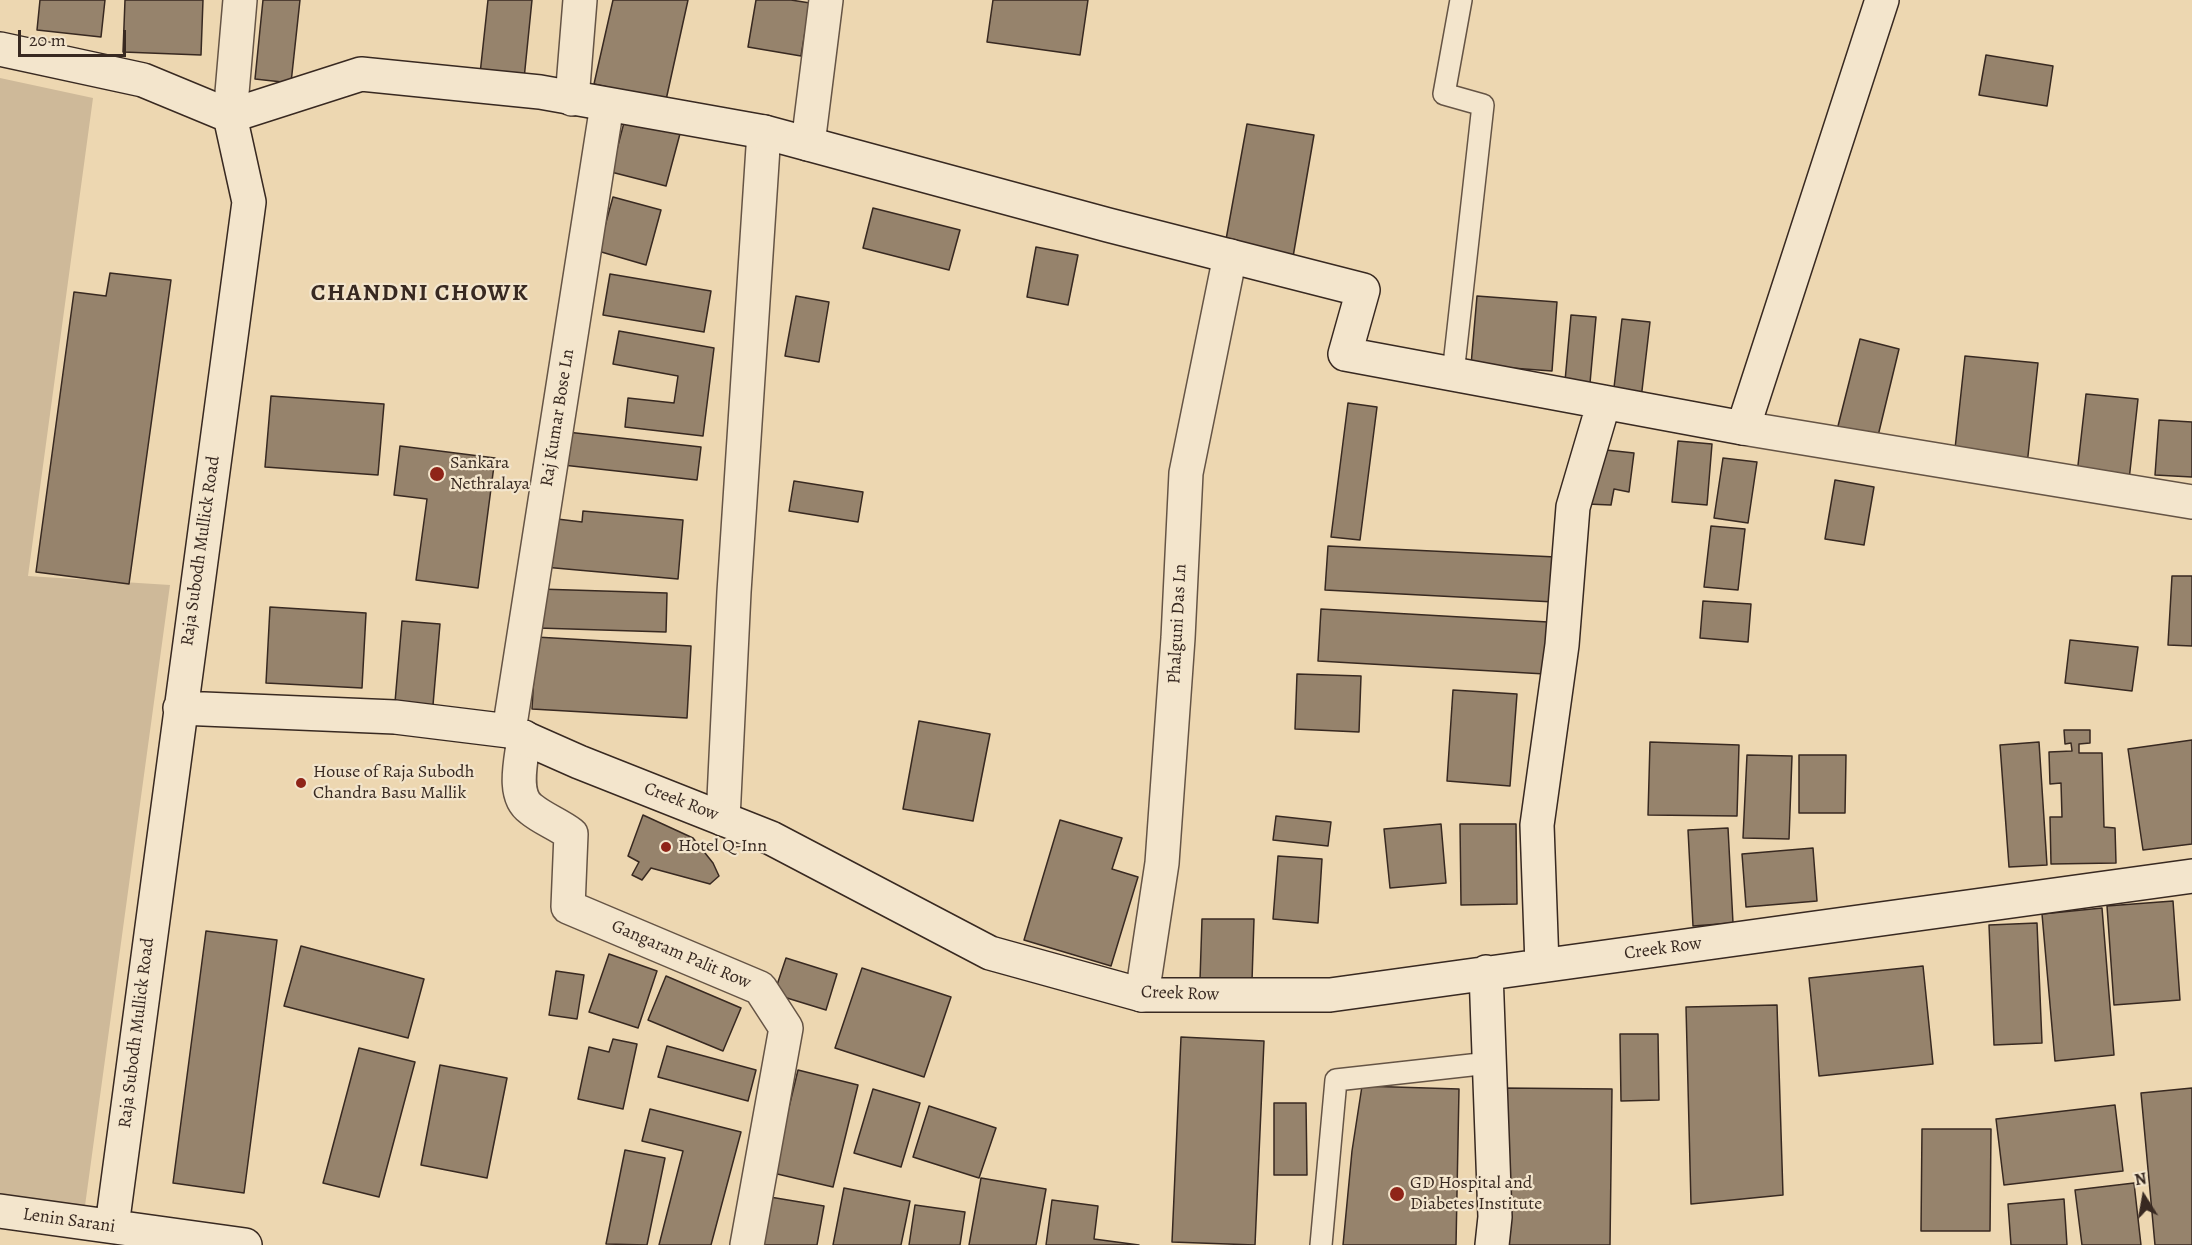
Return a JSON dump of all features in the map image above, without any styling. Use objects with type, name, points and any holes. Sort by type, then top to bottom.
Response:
[{"type":"street","name":"Raja Subodh Mullick Road","points":[[112,1226],[249,202],[230,116],[240,0]]},
{"type":"street","points":[[572,99],[580,0]]},
{"type":"street","points":[[808,144],[826,0]]},
{"type":"street","points":[[1743,428],[1882,0]]},
{"type":"street","points":[[0,49],[144,80],[230,116],[361,74],[540,92],[764,132],[1363,290],[1345,354],[1743,428],[2192,502]]},
{"type":"street","name":"Raj Kumar Bose Ln","points":[[517,734],[607,105]]},
{"type":"street","points":[[723,819],[735,568],[764,132]]},
{"type":"street","name":"Phalguni Das Ln","points":[[1142,995],[1162,863],[1178,638],[1186,473],[1230,256]]},
{"type":"street","points":[[1542,965],[1537,825],[1562,645],[1573,507],[1604,402]]},
{"type":"street","name":"Creek Row","points":[[180,708],[395,717],[517,734],[579,762],[771,838],[990,953],[1142,995],[1330,995],[2192,876]]},
{"type":"street","name":"Gangaram Palit Row","points":[[517,734],[519,792],[529,808],[554,821],[571,834],[568,908],[760,988],[786,1028],[747,1245]]},
{"type":"street","points":[[1486,972],[1495,1217],[1492,1245]]},
{"type":"street","name":"Lenin Sarani","points":[[0,1211],[245,1245]]},
{"type":"lane","points":[[1453,374],[1483,105],[1444,94],[1461,0]]},
{"type":"lane","points":[[1321,1245],[1336,1080],[1489,1063]]},
{"type":"shaded area","points":[[0,78],[93,98],[28,576],[170,585],[84,1213],[0,1201]]},
{"type":"building","points":[[40,0],[105,0],[101,37],[37,30]]},
{"type":"building","points":[[125,0],[203,0],[201,55],[123,52]]},
{"type":"building","points":[[263,0],[300,0],[291,83],[255,79]]},
{"type":"building","points":[[488,0],[532,0],[524,79],[480,74]]},
{"type":"building","points":[[613,0],[688,0],[666,100],[594,84]]},
{"type":"building","points":[[756,0],[791,0],[810,3],[801,56],[748,47]]},
{"type":"building","points":[[993,0],[1088,0],[1080,55],[987,42]]},
{"type":"building","points":[[1986,55],[2053,66],[2047,106],[1979,95]]},
{"type":"building","points":[[626,115],[681,130],[666,186],[611,172]]},
{"type":"building","points":[[1247,124],[1314,135],[1293,257],[1225,245]]},
{"type":"building","points":[[613,197],[661,210],[646,265],[598,251]]},
{"type":"building","points":[[873,208],[960,230],[949,270],[863,248]]},
{"type":"building","points":[[1036,247],[1078,255],[1068,305],[1027,297]]},
{"type":"building","points":[[110,273],[171,280],[129,584],[36,572],[74,292],[106,296]]},
{"type":"building","points":[[610,274],[711,291],[704,332],[603,315]]},
{"type":"building","points":[[796,296],[829,302],[819,362],[785,356]]},
{"type":"building","points":[[1477,296],[1557,302],[1552,371],[1471,365]]},
{"type":"building","points":[[1571,315],[1596,317],[1589,394],[1564,392]]},
{"type":"building","points":[[1622,319],[1650,322],[1641,399],[1613,396]]},
{"type":"building","points":[[619,331],[714,348],[703,436],[625,427],[628,398],[674,403],[678,376],[613,364]]},
{"type":"building","points":[[1860,339],[1899,349],[1877,440],[1837,430]]},
{"type":"building","points":[[1965,356],[2038,363],[2027,465],[1954,458]]},
{"type":"building","points":[[2086,394],[2138,399],[2129,480],[2077,474]]},
{"type":"building","points":[[271,396],[384,404],[378,475],[265,467]]},
{"type":"building","points":[[1348,403],[1377,407],[1360,540],[1331,537]]},
{"type":"building","points":[[2159,420],[2192,422],[2192,477],[2155,475]]},
{"type":"building","points":[[567,432],[701,447],[697,480],[563,465]]},
{"type":"building","points":[[1678,441],[1712,444],[1707,505],[1672,502]]},
{"type":"building","points":[[400,446],[495,458],[478,588],[416,580],[427,499],[394,495]]},
{"type":"building","points":[[1606,450],[1634,453],[1629,492],[1614,489],[1611,505],[1587,504]]},
{"type":"building","points":[[1723,458],[1757,462],[1748,523],[1714,518]]},
{"type":"building","points":[[1835,480],[1874,487],[1864,545],[1825,539]]},
{"type":"building","points":[[794,481],[863,492],[858,522],[789,511]]},
{"type":"building","points":[[583,511],[683,520],[678,579],[544,567],[549,518],[582,522]]},
{"type":"building","points":[[1711,526],[1745,529],[1738,590],[1704,587]]},
{"type":"building","points":[[1328,546],[1556,557],[1554,602],[1325,590]]},
{"type":"building","points":[[2172,576],[2192,576],[2192,646],[2168,645]]},
{"type":"building","points":[[539,589],[667,593],[666,632],[538,628]]},
{"type":"building","points":[[1703,601],[1751,604],[1748,642],[1700,638]]},
{"type":"building","points":[[270,607],[366,613],[362,688],[266,683]]},
{"type":"building","points":[[1321,609],[1548,622],[1545,674],[1318,661]]},
{"type":"building","points":[[402,621],[440,624],[433,705],[395,702]]},
{"type":"building","points":[[536,637],[691,646],[687,718],[532,709]]},
{"type":"building","points":[[2070,640],[2138,647],[2132,691],[2065,683]]},
{"type":"building","points":[[1297,674],[1361,676],[1359,732],[1295,729]]},
{"type":"building","points":[[1453,690],[1517,694],[1510,786],[1447,781]]},
{"type":"building","points":[[919,721],[990,734],[973,821],[903,809]]},
{"type":"building","points":[[2064,730],[2090,730],[2090,743],[2079,744],[2079,753],[2102,753],[2104,827],[2115,828],[2116,863],[2051,864],[2050,817],[2062,817],[2061,783],[2050,784],[2049,752],[2072,751],[2071,743],[2065,744]]},
{"type":"building","points":[[2192,740],[2192,844],[2143,850],[2128,749]]},
{"type":"building","points":[[1650,742],[1739,745],[1737,816],[1648,815]]},
{"type":"building","points":[[2039,742],[2047,865],[2009,867],[2000,745]]},
{"type":"building","points":[[1747,755],[1792,756],[1789,839],[1743,838]]},
{"type":"building","points":[[1799,755],[1846,755],[1845,813],[1799,813]]},
{"type":"building","name":"Hotel Q-Inn","points":[[643,815],[693,838],[713,863],[719,876],[710,884],[651,868],[642,880],[632,875],[639,862],[628,856]]},
{"type":"building","points":[[1276,816],[1331,822],[1328,846],[1273,840]]},
{"type":"building","points":[[1060,820],[1122,838],[1112,869],[1138,877],[1111,966],[1024,940]]},
{"type":"building","points":[[1441,824],[1446,883],[1390,888],[1384,829]]},
{"type":"building","points":[[1460,824],[1516,824],[1517,904],[1461,905]]},
{"type":"building","points":[[1728,828],[1733,923],[1693,926],[1688,830]]},
{"type":"building","points":[[1813,848],[1817,901],[1746,907],[1742,854]]},
{"type":"building","points":[[1278,856],[1322,859],[1318,923],[1273,919]]},
{"type":"building","points":[[2173,901],[2180,1000],[2114,1005],[2107,906]]},
{"type":"building","points":[[2102,908],[2114,1055],[2055,1061],[2042,914]]},
{"type":"building","points":[[1202,919],[1254,919],[1252,981],[1200,980]]},
{"type":"building","points":[[2037,923],[2042,1043],[1994,1045],[1989,925]]},
{"type":"building","points":[[206,931],[277,940],[244,1193],[173,1183]]},
{"type":"building","points":[[301,946],[424,979],[408,1038],[284,1006]]},
{"type":"building","points":[[609,954],[657,971],[638,1028],[589,1012]]},
{"type":"building","points":[[786,958],[837,974],[826,1010],[774,994]]},
{"type":"building","points":[[1923,966],[1933,1064],[1819,1076],[1809,978]]},
{"type":"building","points":[[862,968],[951,997],[924,1077],[835,1048]]},
{"type":"building","points":[[556,971],[584,975],[577,1019],[549,1015]]},
{"type":"building","points":[[666,976],[741,1008],[723,1051],[648,1020]]},
{"type":"building","points":[[1777,1005],[1783,1195],[1691,1204],[1686,1007]]},
{"type":"building","points":[[1620,1034],[1658,1034],[1659,1100],[1621,1101]]},
{"type":"building","points":[[1181,1037],[1264,1041],[1255,1245],[1172,1242]]},
{"type":"building","points":[[613,1039],[637,1044],[623,1109],[578,1099],[589,1047],[609,1052]]},
{"type":"building","points":[[667,1046],[756,1070],[748,1101],[658,1077]]},
{"type":"building","points":[[359,1048],[415,1062],[379,1197],[323,1183]]},
{"type":"building","points":[[440,1065],[507,1078],[487,1178],[421,1165]]},
{"type":"building","points":[[798,1070],[858,1085],[833,1187],[773,1173]]},
{"type":"building","points":[[1362,1086],[1459,1089],[1456,1245],[1343,1245],[1352,1151]]},
{"type":"building","points":[[1502,1088],[1612,1089],[1610,1245],[1500,1245]]},
{"type":"building","points":[[2192,1088],[2192,1245],[2155,1245],[2141,1093]]},
{"type":"building","points":[[873,1089],[920,1103],[901,1167],[854,1153]]},
{"type":"building","points":[[1274,1103],[1306,1103],[1307,1175],[1274,1175]]},
{"type":"building","points":[[2115,1105],[2123,1171],[2004,1185],[1996,1119]]},
{"type":"building","points":[[929,1106],[996,1128],[979,1178],[913,1157]]},
{"type":"building","points":[[650,1109],[741,1132],[711,1245],[659,1245],[683,1151],[642,1141]]},
{"type":"building","points":[[1922,1129],[1991,1129],[1990,1231],[1921,1231]]},
{"type":"building","points":[[625,1150],[665,1158],[647,1245],[606,1244]]},
{"type":"building","points":[[981,1178],[1046,1189],[1036,1245],[969,1245]]},
{"type":"building","points":[[2134,1183],[2141,1245],[2082,1245],[2075,1190]]},
{"type":"building","points":[[844,1188],[910,1201],[901,1245],[833,1245]]},
{"type":"building","points":[[764,1196],[824,1206],[817,1245],[756,1245]]},
{"type":"building","points":[[2064,1199],[2067,1245],[2011,1245],[2008,1204]]},
{"type":"building","points":[[1052,1200],[1098,1206],[1094,1239],[1139,1245],[1046,1245]]},
{"type":"building","points":[[915,1205],[965,1212],[960,1245],[909,1245]]},
{"type":"place","name":"Sankara Nethralaya","points":[[437,474]]},
{"type":"place","name":"House of Raja Subodh Chandra Basu Mallik","points":[[301,783]]},
{"type":"place","name":"Hotel Q-Inn","points":[[666,847]]},
{"type":"place","name":"GD Hospital and Diabetes Institute","points":[[1397,1194]]},
{"type":"district","name":"CHANDNI CHOWK","points":[[420,294]]}]
